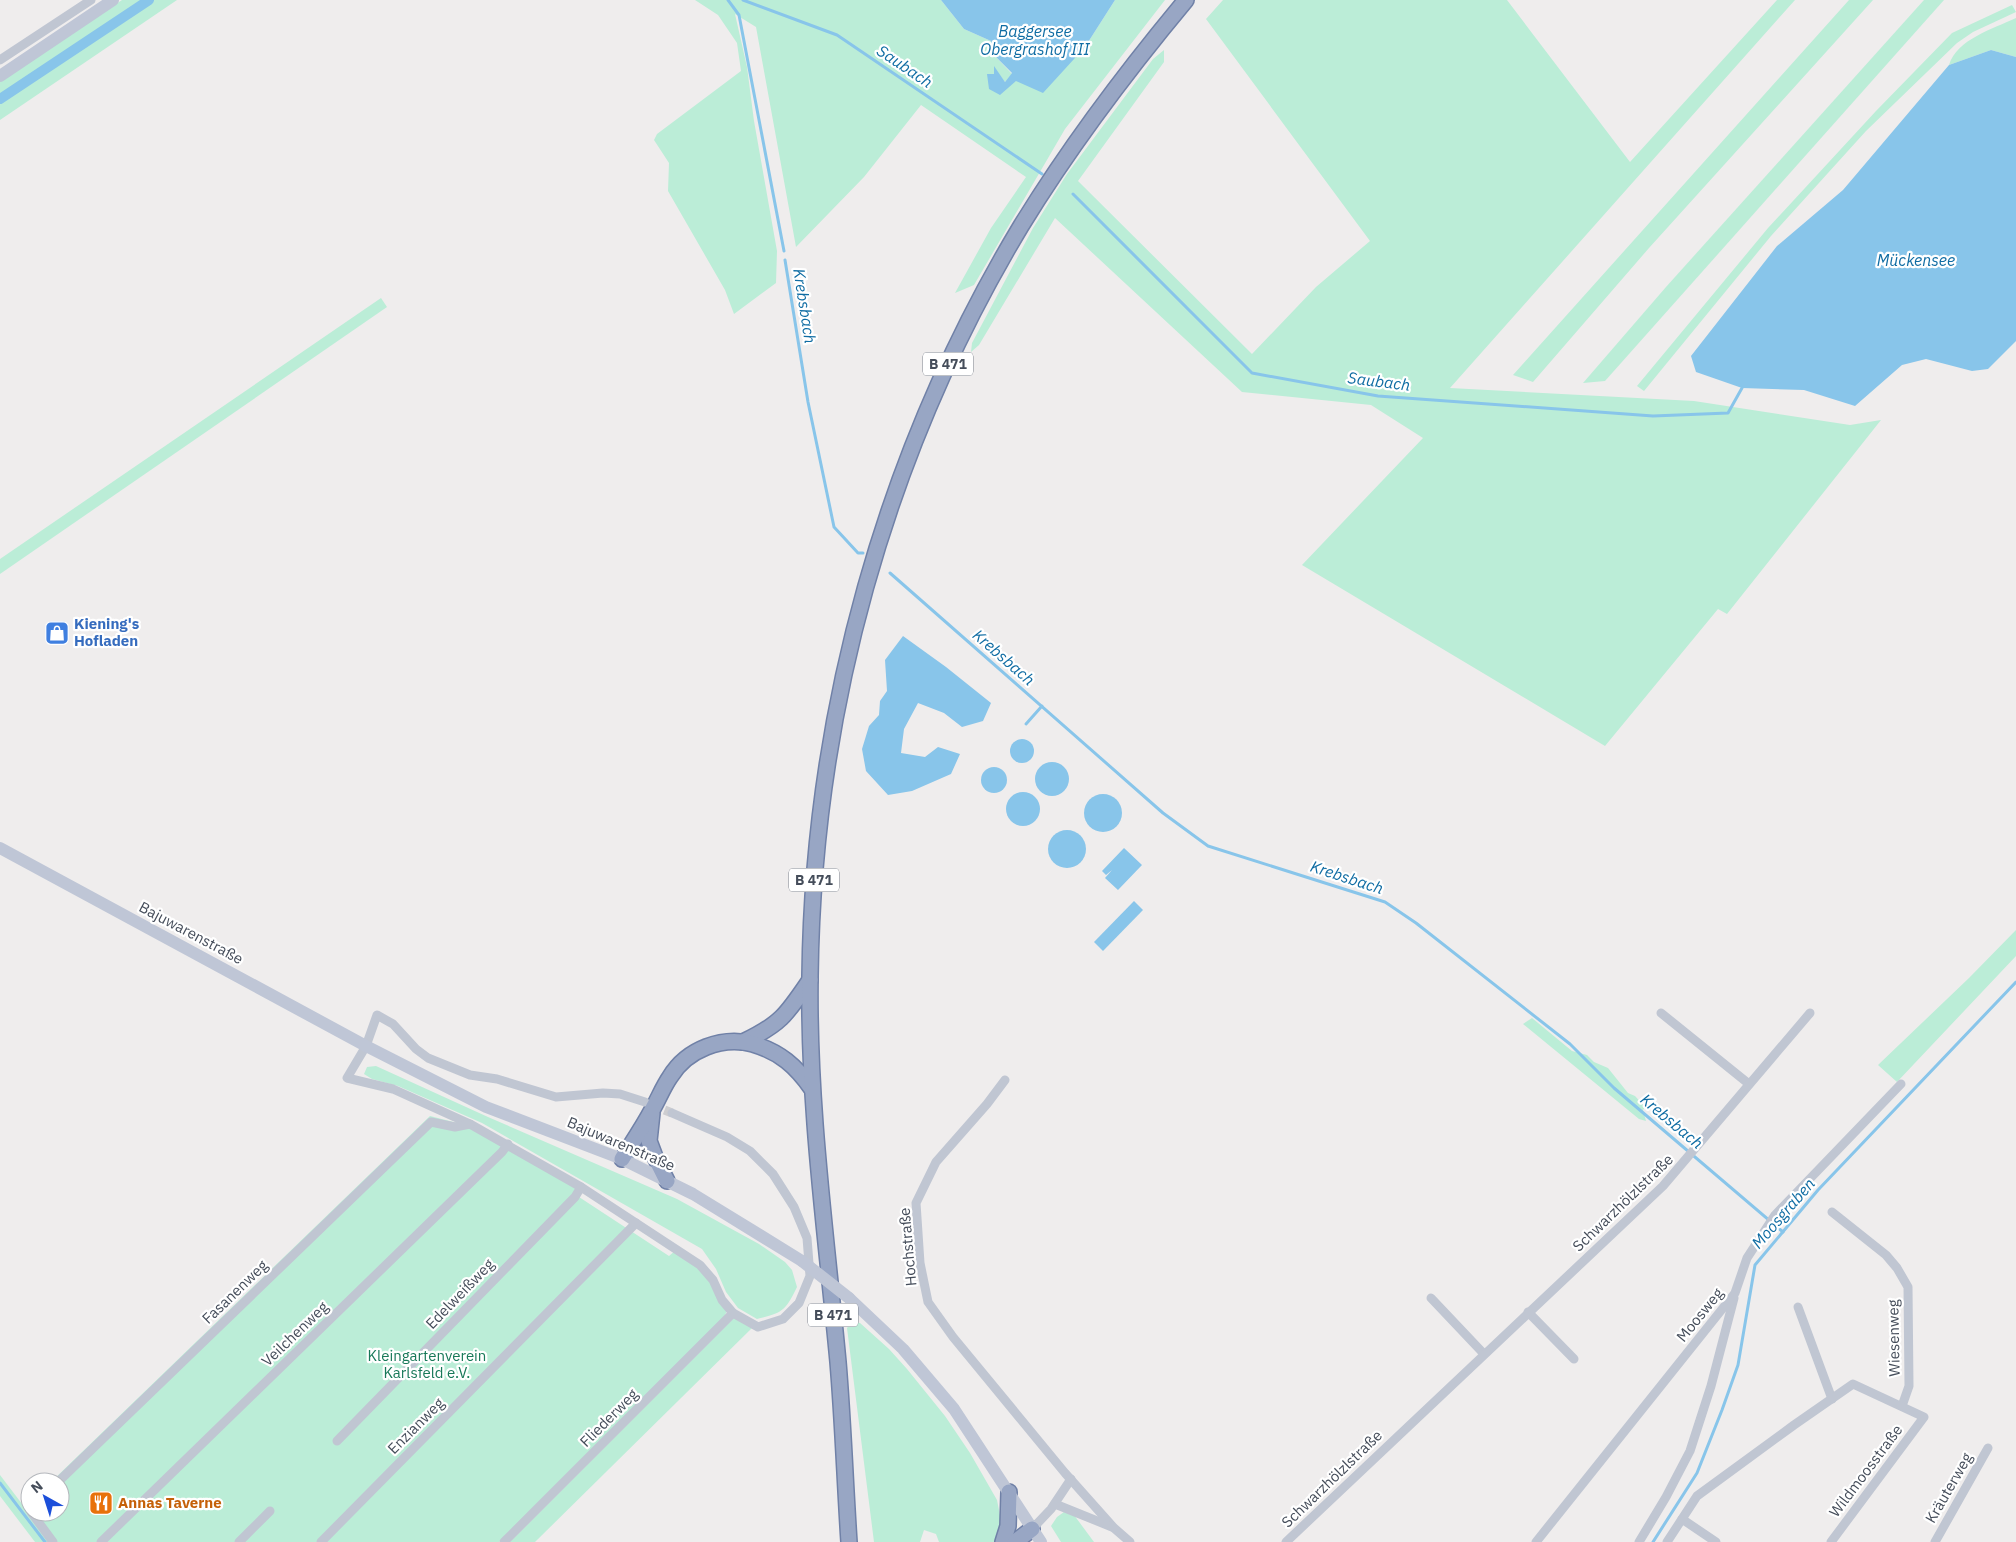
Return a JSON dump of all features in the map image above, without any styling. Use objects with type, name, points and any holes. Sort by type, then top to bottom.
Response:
[{"type":"highway","name":"B 471","points":[[849,1542],[838,1364],[818,1170],[812,1089],[810,980],[815,862],[824,781],[834,721],[857,614],[874,557],[910,454],[965,328],[1021,227],[1075,143],[1130,68],[1186,0]]},
{"type":"highway","points":[[743,1042],[766,1031],[779,1022],[789,1011],[810,980]]},
{"type":"highway","points":[[622,1160],[649,1106],[671,1076],[693,1053],[724,1041],[743,1042],[764,1047],[790,1061],[801,1072],[812,1089]]},
{"type":"highway","points":[[649,1106],[650,1141],[666,1181]]},
{"type":"highway","points":[[1003,1542],[1008,1526],[1009,1492]]},
{"type":"highway","points":[[1015,1542],[1032,1529]]},
{"type":"main road","points":[[0,76],[113,0]]},
{"type":"main road","name":"Bajuwarenstraße","points":[[0,848],[366,1046],[486,1107],[622,1160],[693,1194],[802,1261],[849,1298],[903,1349],[954,1410],[1041,1542]]},
{"type":"street","points":[[0,60],[91,0]]},
{"type":"street","points":[[1661,1013],[1749,1084]]},
{"type":"street","name":"Schwarzhölzlstraße","points":[[1286,1542],[1659,1190],[1810,1013]]},
{"type":"street","points":[[649,1106],[620,1094],[603,1093],[556,1097],[497,1079],[470,1075],[428,1058],[416,1049],[392,1024],[377,1016],[366,1046],[347,1078],[393,1089],[470,1124],[508,1144],[581,1188],[700,1265],[713,1280],[722,1300],[733,1313],[758,1327],[783,1319],[799,1303],[810,1276],[807,1238],[794,1206],[773,1174],[750,1152],[727,1137],[672,1113]]},
{"type":"street","name":"Hochstraße","points":[[1005,1080],[987,1104],[936,1162],[916,1203],[920,1263],[928,1302],[953,1337],[1071,1479],[1114,1528],[1130,1542]]},
{"type":"street","name":"Moosweg","points":[[1536,1542],[1735,1293],[1747,1258],[1771,1221],[1901,1084]]},
{"type":"street","name":"Fasanenweg","points":[[68,1472],[431,1122],[455,1127],[470,1124]]},
{"type":"street","name":"Veilchenweg","points":[[101,1542],[488,1166],[508,1144]]},
{"type":"street","name":"Edelweißweg","points":[[337,1441],[575,1197],[581,1188]]},
{"type":"street","name":"Wiesenweg","points":[[1832,1212],[1886,1255],[1897,1268],[1908,1287],[1909,1386],[1902,1406]]},
{"type":"street","name":"Enzianweg","points":[[321,1542],[636,1223]]},
{"type":"street","points":[[1638,1542],[1666,1497],[1690,1451],[1711,1386],[1735,1293]]},
{"type":"street","points":[[1431,1298],[1484,1354]]},
{"type":"street","points":[[1798,1307],[1832,1399]]},
{"type":"street","points":[[1528,1312],[1574,1359]]},
{"type":"street","name":"Fliederweg","points":[[504,1542],[733,1313]]},
{"type":"street","points":[[1713,1321],[1727,1327]]},
{"type":"street","name":"Wiesenweg","points":[[1667,1542],[1697,1496],[1853,1384],[1924,1417]]},
{"type":"street","name":"Wildmoosstraße","points":[[1831,1542],[1924,1417]]},
{"type":"street","name":"Kräuterweg","points":[[1934,1542],[1988,1448]]},
{"type":"street","points":[[1032,1529],[1054,1504],[1071,1479]]},
{"type":"street","points":[[1054,1504],[1114,1528]]},
{"type":"street","points":[[239,1542],[270,1511]]},
{"type":"street","points":[[1682,1519],[1716,1542]]},
{"type":"street","points":[[39,1522],[54,1542]]},
{"type":"green space","points":[[122,0],[177,0],[0,120],[0,81]]},
{"type":"green space","points":[[695,0],[941,0],[964,29],[991,41],[995,56],[1012,74],[1005,82],[994,68],[994,75],[989,89],[1016,81],[1085,47],[1115,0],[1165,0],[1065,129],[974,285],[955,293],[991,228],[1026,177],[921,105],[864,177],[796,247],[756,27],[735,14],[747,67],[754,121],[777,251],[776,283],[734,314],[725,290],[668,191],[669,163],[654,140],[657,134],[741,71],[737,43],[718,15]]},
{"type":"green space","points":[[1223,0],[1507,0],[1630,162],[1777,0],[1795,0],[1450,388],[1694,401],[1850,425],[1881,420],[1727,614],[1718,609],[1605,746],[1302,565],[1423,438],[1371,405],[1242,392],[1055,218],[979,345],[971,352],[972,343],[1033,228],[1067,174],[1153,59],[1164,50],[1164,62],[1078,181],[1252,354],[1316,287],[1370,241],[1206,19]]},
{"type":"green space","points":[[1849,0],[1873,0],[1649,248],[1533,382],[1513,375]]},
{"type":"green space","points":[[1924,0],[1944,0],[1605,381],[1583,383],[1666,287]]},
{"type":"green space","points":[[2012,5],[2016,12],[1973,32],[1957,43],[1866,131],[1771,236],[1644,391],[1637,386],[1768,228],[1876,111],[1952,33]]},
{"type":"green space","points":[[2016,18],[2016,57],[1991,50],[1949,65],[1953,56],[1968,42]]},
{"type":"green space","points":[[381,298],[387,307],[0,574],[0,559]]},
{"type":"green space","points":[[2016,930],[2016,956],[1897,1082],[1878,1065],[1969,978]]},
{"type":"green space","points":[[1532,1018],[1572,1051],[1587,1055],[1594,1062],[1608,1068],[1628,1093],[1635,1096],[1645,1107],[1643,1110],[1646,1121],[1639,1119],[1523,1024]]},
{"type":"green space","points":[[376,1066],[677,1199],[759,1244],[785,1262],[792,1270],[797,1287],[793,1295],[783,1309],[773,1315],[757,1319],[738,1308],[726,1292],[716,1269],[702,1249],[482,1123],[398,1086],[372,1079],[364,1074],[367,1067]]},
{"type":"green space","name":"Kleingartenverein Karlsfeld e.V.","points":[[430,1116],[473,1127],[583,1191],[579,1197],[669,1256],[676,1250],[699,1267],[727,1311],[724,1317],[499,1542],[56,1542],[41,1522],[70,1522],[70,1472],[61,1472]]},
{"type":"green space","points":[[735,1317],[752,1328],[535,1542],[510,1542]]},
{"type":"green space","points":[[852,1322],[860,1323],[889,1349],[945,1416],[970,1453],[997,1500],[1002,1525],[996,1542],[939,1542],[936,1534],[924,1530],[920,1542],[874,1542],[847,1328]]},
{"type":"green space","points":[[0,1475],[20,1501],[20,1522],[36,1522],[51,1542],[35,1542],[0,1496]]},
{"type":"green space","points":[[1064,1512],[1074,1515],[1094,1542],[1061,1542],[1051,1526],[1057,1517]]},
{"type":"water","name":"Baggersee Obergrashof III","points":[[941,0],[1115,0],[1085,47],[1043,93],[1016,81],[1000,95],[989,89],[987,74],[994,74],[994,66],[1005,82],[1012,73],[995,56],[991,41],[964,29]]},
{"type":"water","name":"Mückensee","points":[[1991,50],[2016,57],[2016,341],[1988,369],[1972,371],[1926,359],[1902,365],[1855,406],[1804,390],[1742,388],[1696,372],[1691,356],[1777,246],[1843,190],[1949,65]]},
{"type":"water","points":[[903,636],[991,703],[983,721],[962,727],[944,713],[918,703],[904,729],[901,753],[925,757],[938,747],[960,754],[951,774],[912,791],[888,795],[866,771],[862,749],[869,726],[879,715],[880,701],[887,691],[885,660]]},
{"type":"water","points":[[1022,739],[1031,742],[1034,751],[1031,760],[1022,763],[1013,760],[1010,751],[1013,742]]},
{"type":"water","points":[[1052,762],[1059,763],[1064,767],[1068,772],[1068,786],[1064,791],[1059,795],[1052,796],[1045,795],[1040,791],[1036,786],[1035,779],[1036,772],[1040,767],[1045,763]]},
{"type":"water","points":[[994,767],[1003,771],[1007,780],[1003,789],[994,793],[985,789],[981,780],[985,771]]},
{"type":"water","points":[[1023,792],[1035,797],[1040,809],[1035,821],[1023,826],[1011,821],[1006,809],[1011,797]]},
{"type":"water","points":[[1103,794],[1117,799],[1122,813],[1117,827],[1103,832],[1089,827],[1084,813],[1089,799]]},
{"type":"water","points":[[1067,830],[1074,831],[1080,836],[1085,842],[1085,856],[1080,862],[1074,867],[1067,868],[1060,867],[1054,862],[1049,856],[1048,849],[1049,842],[1054,836],[1060,831]]},
{"type":"water","points":[[1124,848],[1142,865],[1118,890],[1105,878],[1112,870],[1106,875],[1102,871]]},
{"type":"water","points":[[1134,901],[1143,910],[1103,951],[1094,942]]},
{"type":"waterway","points":[[0,99],[149,0]]},
{"type":"waterway","name":"Krebsbach","points":[[728,0],[739,15],[784,251]]},
{"type":"waterway","name":"Saubach","points":[[743,0],[837,35],[1042,174]]},
{"type":"waterway","name":"Saubach","points":[[1073,194],[1252,373],[1378,396],[1653,416],[1728,413],[1742,388]]},
{"type":"waterway","name":"Krebsbach","points":[[785,260],[808,402],[834,527],[858,553],[863,553]]},
{"type":"waterway","name":"Krebsbach","points":[[890,573],[1163,813],[1208,846],[1385,902],[1416,923],[1570,1044],[1614,1088],[1783,1232]]},
{"type":"waterway","points":[[1026,724],[1042,706]]},
{"type":"waterway","name":"Krebsbach","points":[[1653,1542],[1697,1473],[1722,1410],[1738,1365],[1755,1265],[1818,1190],[2016,982]]},
{"type":"waterway","points":[[0,1483],[45,1542]]},
{"type":"tunnel","points":[[652,1105],[672,1113]]},
{"type":"place","name":"Kiening's Hofladen","points":[[57,633]]},
{"type":"place","name":"Annas Taverne","points":[[101,1503]]},
{"type":"water label","name":"Moosgraben","points":[[1783,1213]]}]
